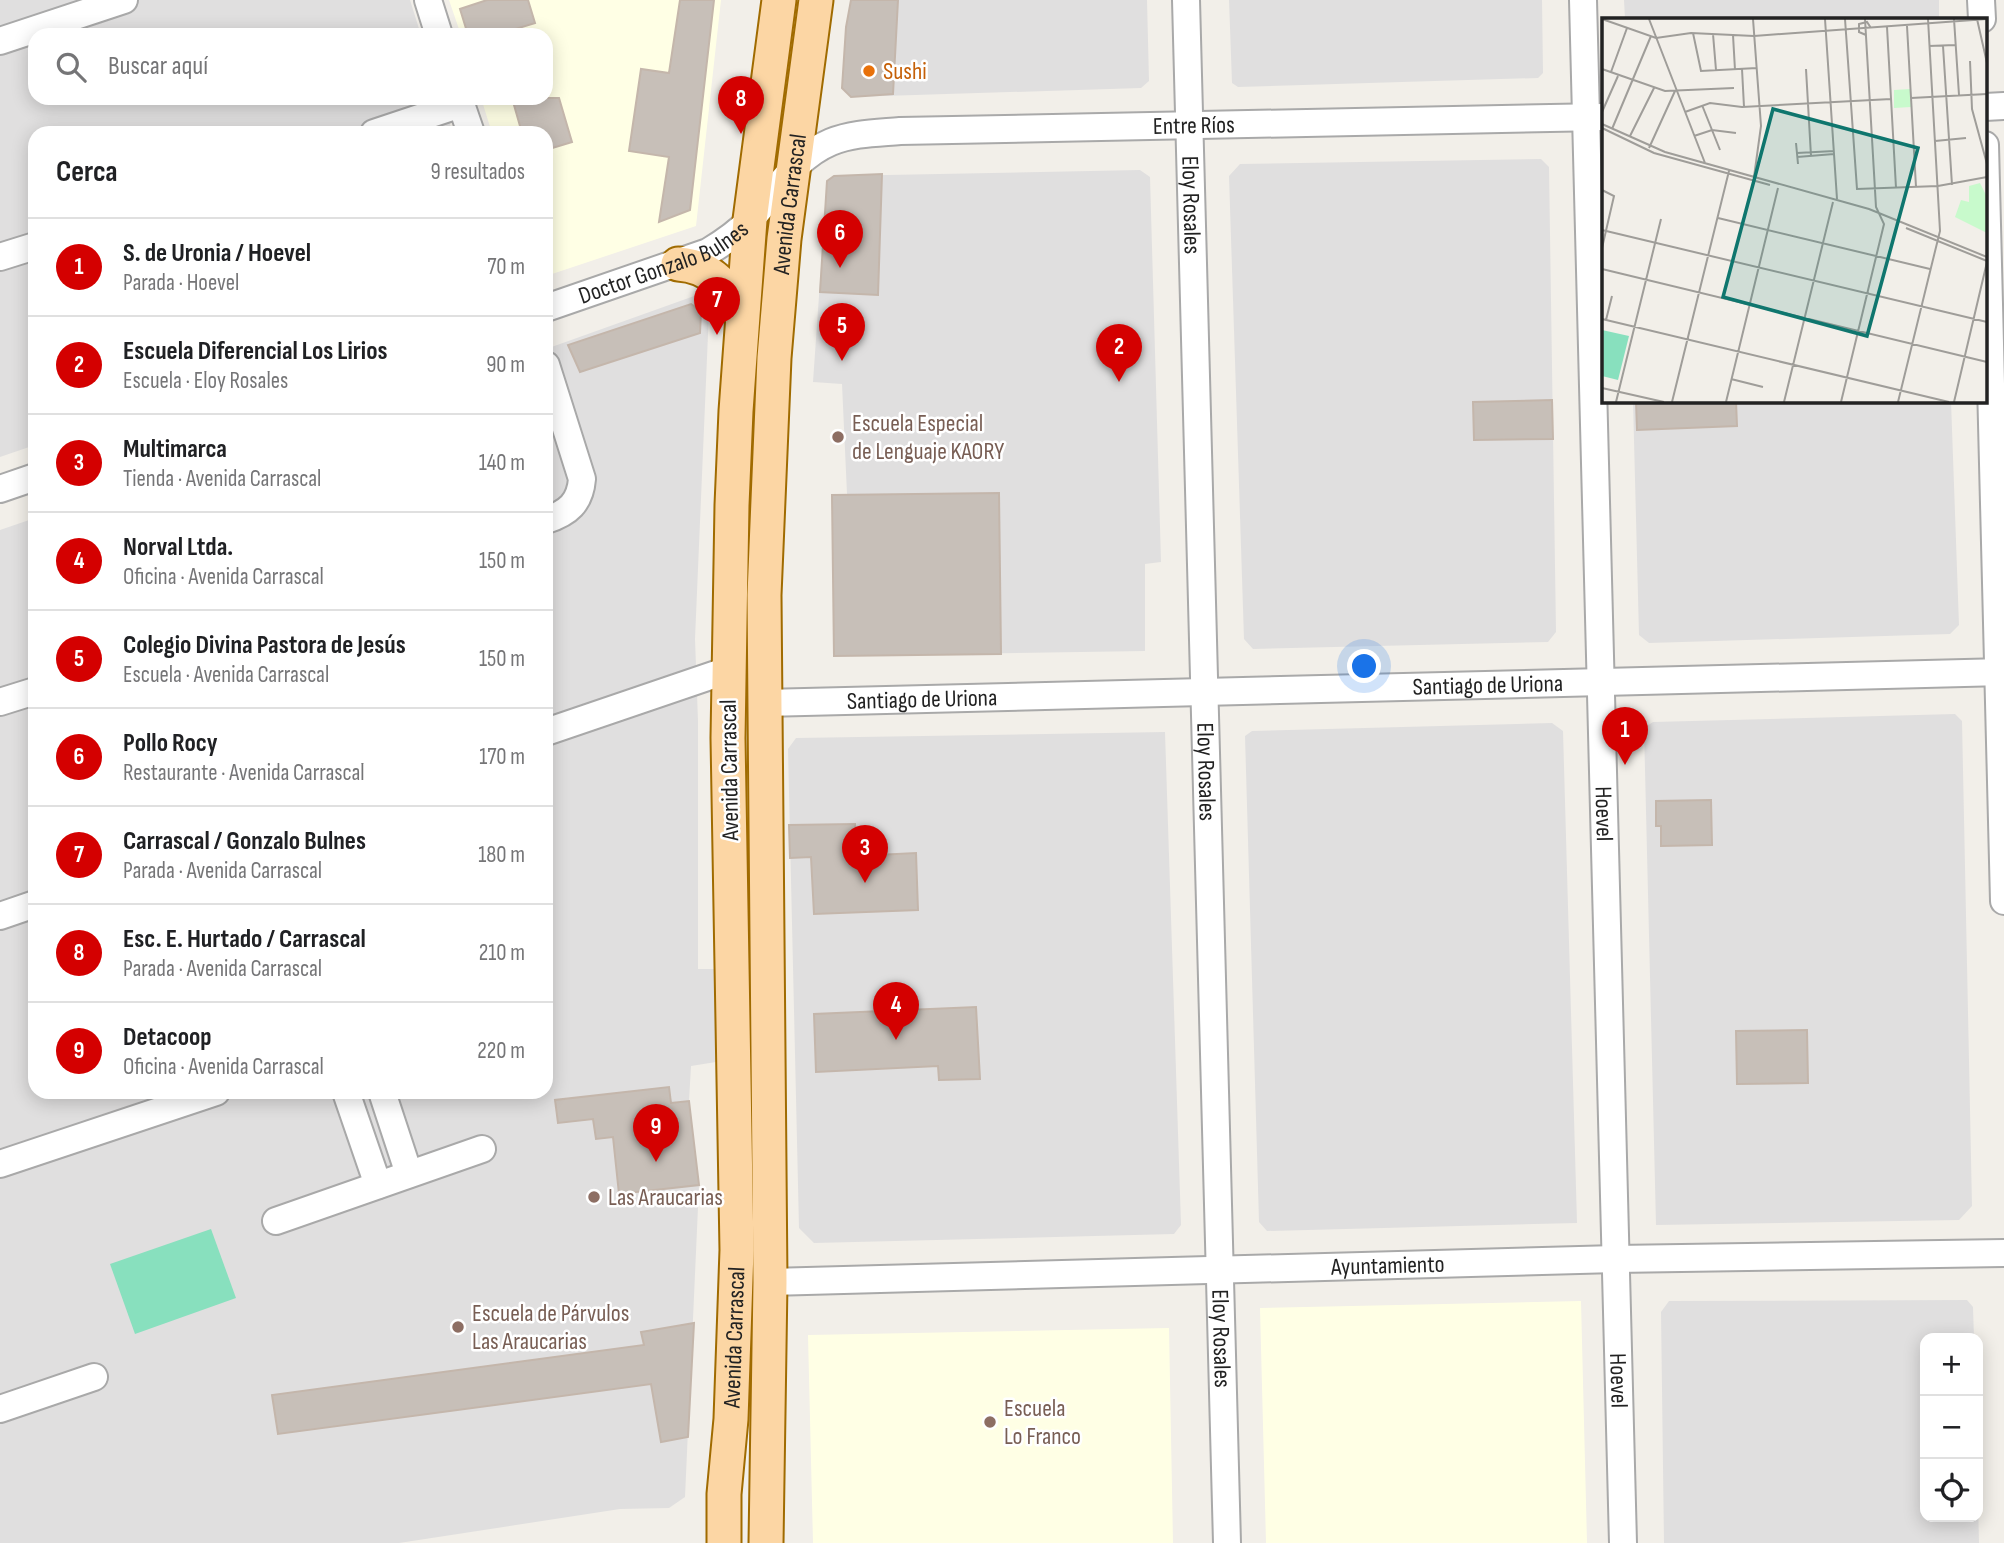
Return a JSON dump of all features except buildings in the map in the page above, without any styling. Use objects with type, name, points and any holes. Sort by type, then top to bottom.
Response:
[{"type":"main road","name":"Avenida Carrascal","points":[[724,1543],[737,1250],[728,670],[732,505],[750,220],[779,0]]},
{"type":"main road","name":"Avenida Carrascal","points":[[766,1543],[770,1282],[764,595],[769,451],[784,239],[816,0]]},
{"type":"main road","points":[[678,264],[697,267],[716,278],[730,293],[742,317]]},
{"type":"street","points":[[39,28],[124,0]]},
{"type":"street","points":[[428,0],[437,28]]},
{"type":"street","name":"Eloy Rosales","points":[[1186,0],[1227,1543]]},
{"type":"street","name":"Hoevel","points":[[1583,0],[1595,117],[1601,682],[1623,1543]]},
{"type":"street","points":[[1981,0],[1982,18]]},
{"type":"street","points":[[0,41],[28,32]]},
{"type":"street","points":[[393,126],[449,105]]},
{"type":"street","points":[[461,105],[469,126]]},
{"type":"street","points":[[1986,107],[2004,106]]},
{"type":"street","name":"Entre Ríos","points":[[793,168],[817,149],[833,141],[870,133],[1595,117]]},
{"type":"street","name":"Doctor Gonzalo Bulnes","points":[[553,305],[678,264],[719,246],[750,220],[793,168]]},
{"type":"street","points":[[1986,178],[2001,672],[2004,901]]},
{"type":"street","points":[[0,257],[28,248]]},
{"type":"street","points":[[553,387],[582,479],[578,498],[563,514],[553,518]]},
{"type":"street","points":[[0,489],[28,479]]},
{"type":"street","points":[[553,730],[728,670]]},
{"type":"street","name":"Santiago de Uriona","points":[[764,703],[2001,672]]},
{"type":"street","points":[[0,702],[28,693]]},
{"type":"street","points":[[0,916],[28,906]]},
{"type":"street","points":[[0,1164],[195,1099]]},
{"type":"street","points":[[348,1099],[378,1185]]},
{"type":"street","points":[[384,1099],[409,1174]]},
{"type":"street","points":[[276,1221],[482,1149]]},
{"type":"street","name":"Ayuntamiento","points":[[770,1282],[1616,1259],[2004,1253]]},
{"type":"street","points":[[0,1409],[94,1377]]},
{"type":"shaded area","points":[[0,0],[410,0],[419,28],[28,28],[28,105],[443,105],[451,126],[28,126],[28,447],[0,457]]},
{"type":"shaded area","points":[[449,0],[721,0],[696,226],[553,274],[553,126],[490,126],[483,105],[553,105],[553,28],[459,28]]},
{"type":"shaded area","points":[[851,0],[1147,0],[1149,81],[1141,88],[851,97],[842,88]]},
{"type":"shaded area","points":[[1229,0],[1542,0],[1543,73],[1538,78],[1238,87],[1232,83]]},
{"type":"shaded area","points":[[1624,0],[1939,0],[1939,18],[1625,18]]},
{"type":"shaded area","points":[[1541,159],[1549,167],[1556,632],[1548,642],[1253,649],[1244,639],[1229,176],[1240,164]]},
{"type":"shaded area","points":[[1140,170],[1150,177],[1161,562],[1145,564],[1145,651],[834,656],[832,495],[847,494],[842,384],[813,382],[827,181],[834,176]]},
{"type":"shaded area","points":[[697,295],[709,311],[695,639],[698,721],[698,969],[716,969],[716,1062],[691,1066],[689,1101],[699,1185],[685,1497],[669,1508],[620,1509],[399,1543],[0,1543],[0,530],[28,520],[28,1099],[553,1099],[553,346]]},
{"type":"shaded area","points":[[1633,402],[1951,402],[1959,625],[1950,634],[1649,643],[1639,635]]},
{"type":"shaded area","points":[[1955,714],[1962,721],[1972,1206],[1959,1220],[1656,1225],[1644,728],[1653,722]]},
{"type":"shaded area","points":[[1552,723],[1563,731],[1577,1223],[1267,1231],[1259,1222],[1245,736],[1252,731]]},
{"type":"shaded area","points":[[1165,732],[1181,1225],[1174,1234],[814,1243],[799,1228],[788,749],[796,738]]},
{"type":"shaded area","points":[[1967,1300],[1973,1307],[1974,1333],[1920,1333],[1920,1522],[1979,1522],[1979,1543],[1664,1543],[1661,1312],[1669,1301]]},
{"type":"shaded area","points":[[1581,1301],[1587,1543],[1266,1543],[1260,1308]]},
{"type":"shaded area","name":"Escuela Lo Franco","points":[[1169,1328],[1173,1543],[813,1543],[808,1335]]},
{"type":"green space","points":[[211,1229],[236,1298],[135,1334],[110,1264]]},
{"type":"place","name":"Sushi","points":[[869,71]]},
{"type":"place","name":"Esc. E. Hurtado / Carrascal","points":[[741,134]]},
{"type":"place","name":"Pollo Rocy","points":[[840,268]]},
{"type":"place","name":"Carrascal / Gonzalo Bulnes","points":[[717,335]]},
{"type":"place","name":"Colegio Divina Pastora de Jesús","points":[[842,361]]},
{"type":"place","name":"Escuela Diferencial Los Lirios","points":[[1119,382]]},
{"type":"place","name":"Escuela Especial de Lenguaje KAORY","points":[[838,437]]},
{"type":"place","name":"S. de Uronia / Hoevel","points":[[1625,765]]},
{"type":"place","name":"Multimarca","points":[[865,883]]},
{"type":"place","name":"Norval Ltda.","points":[[896,1040]]},
{"type":"place","name":"Detacoop","points":[[656,1162]]},
{"type":"place","name":"Las Araucarias","points":[[594,1197]]},
{"type":"place","name":"Escuela de Párvulos Las Araucarias","points":[[458,1327]]},
{"type":"place","name":"Escuela Lo Franco","points":[[990,1422]]}]
